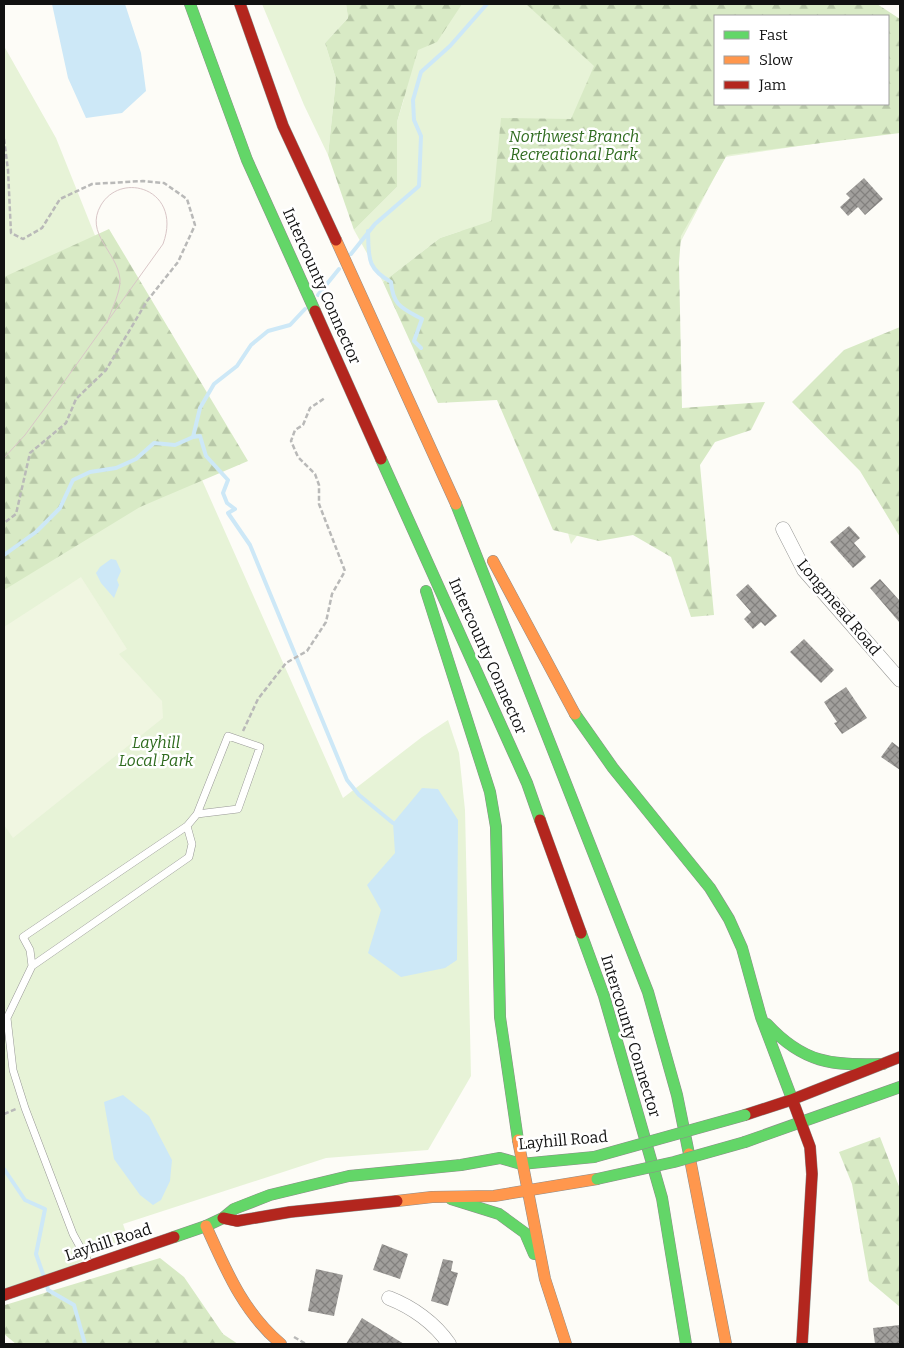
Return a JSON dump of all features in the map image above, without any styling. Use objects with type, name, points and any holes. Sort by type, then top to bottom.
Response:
[{"type":"main road","name":"Intercounty Connector","points":[[190,4],[247,160],[527,783],[604,996],[662,1198],[686,1344]]},
{"type":"main road","name":"Intercounty Connector","points":[[240,4],[283,126],[449,486],[648,992],[677,1095],[726,1344]]},
{"type":"main road","points":[[391,481],[490,792],[496,827],[500,1017],[521,1164],[545,1280]]},
{"type":"main road","points":[[449,486],[495,565],[569,706],[613,768],[710,888],[729,919],[742,948],[762,1017],[791,1100],[810,1147],[812,1174],[802,1344]]},
{"type":"main road","points":[[762,1017],[779,1038],[815,1060],[842,1066],[883,1064]]},
{"type":"main road","name":"Layhill Road","points":[[4,1295],[206,1226],[223,1218],[234,1209],[270,1195],[349,1176],[461,1165],[500,1158],[521,1164],[594,1157],[791,1100],[900,1057]]},
{"type":"main road","name":"Layhill Road","points":[[223,1218],[237,1221],[290,1212],[432,1198],[451,1200],[527,1191],[597,1179],[642,1170],[745,1142],[900,1087]]},
{"type":"main road","points":[[451,1200],[500,1214],[525,1233],[545,1280],[566,1344]]},
{"type":"main road","points":[[206,1226],[233,1289],[248,1314],[281,1344]]},
{"type":"street","name":"Longmead Road","points":[[784,529],[804,570],[900,680]]},
{"type":"street","points":[[389,1298],[408,1306],[443,1334],[449,1344]]},
{"type":"lane","points":[[32,966],[30,950],[23,938],[187,826],[197,814],[228,736],[260,747],[238,809],[197,814]]},
{"type":"lane","points":[[91,1265],[73,1234],[24,1106],[13,1070],[7,1018],[32,966],[189,857],[192,844],[187,826]]},
{"type":"path","points":[[4,139],[8,170],[11,232],[23,239],[42,228],[60,199],[92,184],[143,181],[164,184],[187,199],[195,225],[178,262],[148,301],[106,370],[76,399],[66,423],[30,453],[16,514],[4,523]]},
{"type":"path","points":[[4,171],[8,170]]},
{"type":"path","points":[[244,727],[258,699],[286,663],[307,651],[326,622],[332,594],[345,571],[319,504],[317,480],[298,457],[291,441],[295,430],[303,424],[310,408],[324,398]]},
{"type":"path","points":[[4,1114],[24,1106]]},
{"type":"path","points":[[288,1332],[306,1344]]},
{"type":"green space","points":[[262,4],[346,4],[348,18],[325,43],[336,79],[328,155],[304,105]]},
{"type":"green space","points":[[346,4],[462,4],[437,42],[418,50],[397,122],[397,187],[354,230],[328,155],[336,79],[325,43],[348,18]]},
{"type":"green space","name":"Northwest Branch Recreational Park","points":[[362,4],[871,4],[714,15],[714,105],[888,105],[900,131],[725,157],[633,333],[613,485],[571,544],[530,393],[461,231],[440,238],[383,282],[354,230],[397,187],[397,122],[404,99]]},
{"type":"green space","name":"Northwest Branch Recreational Park","points":[[526,4],[877,4],[900,19],[900,133],[727,155],[681,236],[679,263],[682,408],[765,402],[751,430],[715,442],[700,465],[714,615],[691,617],[671,557],[633,535],[599,541],[553,530],[497,400],[438,403],[383,282],[440,238],[491,221],[501,118],[571,119],[594,66]]},
{"type":"green space","name":"Layhill Local Park","points":[[4,46],[56,138],[108,268],[343,798],[422,737],[448,720],[459,753],[465,810],[471,1076],[428,1150],[326,1158],[123,1224],[128,1239],[63,1270],[4,1290]]},
{"type":"green space","points":[[109,229],[248,461],[140,507],[4,590],[4,277]]},
{"type":"green space","points":[[900,327],[900,537],[860,471],[792,402],[844,350]]},
{"type":"green space","points":[[81,577],[127,649],[119,654],[162,701],[163,718],[13,838],[4,825],[4,627]]},
{"type":"green space","points":[[880,1137],[900,1189],[900,1307],[869,1281],[852,1184],[839,1152]]},
{"type":"green space","points":[[160,1258],[184,1277],[223,1334],[238,1344],[16,1344],[4,1334],[5,1305]]},
{"type":"water","points":[[52,4],[125,4],[141,53],[146,91],[122,113],[86,118],[68,78]]},
{"type":"water","points":[[111,559],[116,560],[121,571],[117,580],[119,585],[114,598],[101,583],[96,573],[100,567]]},
{"type":"water","points":[[422,788],[438,789],[458,820],[457,960],[445,968],[401,977],[368,953],[381,910],[367,885],[395,853],[393,823]]},
{"type":"water","points":[[123,1095],[149,1116],[172,1160],[170,1181],[161,1200],[153,1205],[140,1195],[114,1159],[104,1102]]},
{"type":"building","points":[[864,178],[883,199],[865,215],[858,207],[848,216],[840,207],[850,198],[846,194]]},
{"type":"building","points":[[849,526],[860,538],[854,543],[866,557],[853,568],[830,542]]},
{"type":"building","points":[[880,579],[900,601],[900,623],[870,588]]},
{"type":"building","points":[[748,584],[777,616],[765,626],[761,622],[753,629],[744,619],[751,612],[736,595]]},
{"type":"building","points":[[804,639],[834,670],[821,683],[790,652]]},
{"type":"building","points":[[846,687],[867,718],[842,734],[834,723],[837,722],[824,702]]},
{"type":"building","points":[[892,742],[900,748],[900,770],[881,757]]},
{"type":"building","points":[[382,1244],[408,1254],[400,1279],[373,1270]]},
{"type":"building","points":[[443,1259],[453,1261],[451,1271],[458,1273],[448,1306],[431,1301]]},
{"type":"building","points":[[316,1269],[343,1275],[334,1316],[308,1311]]},
{"type":"building","points":[[362,1318],[404,1344],[346,1344]]},
{"type":"building","points":[[900,1325],[900,1344],[875,1344],[873,1328]]},
{"type":"waterway","points":[[351,254],[375,224],[419,186],[421,136],[414,120],[413,100],[421,72],[450,46],[487,4]]},
{"type":"waterway","points":[[368,231],[369,255],[373,267],[391,282],[396,301],[409,312],[422,319],[414,341],[421,348]]},
{"type":"waterway","points":[[318,295],[339,269]]},
{"type":"waterway","points":[[4,555],[36,532],[60,508],[73,480],[90,472],[116,468],[136,459],[154,443],[175,445],[193,437],[200,408],[214,384],[237,366],[251,345],[268,331],[290,325],[305,309]]},
{"type":"waterway","points":[[193,437],[200,436],[206,456],[228,480],[223,493],[227,503],[235,509],[228,513],[250,545],[347,780],[359,795],[393,823]]},
{"type":"waterway","points":[[4,1169],[25,1200],[45,1209],[36,1254],[44,1277]]},
{"type":"waterway","points":[[47,1285],[48,1290],[74,1305],[85,1344]]},
{"type":"tram line","points":[[4,458],[25,435],[56,393],[163,244],[167,225],[165,210],[158,199],[147,191],[135,188],[122,189],[111,194],[101,205],[97,215],[96,225],[99,234],[118,269],[120,279],[117,295],[109,318],[107,323]]},
{"type":"traffic: fast","points":[[190,4],[247,160],[315,311]]},
{"type":"traffic: fast","points":[[381,459],[527,783],[540,820]]},
{"type":"traffic: fast","points":[[456,504],[648,992],[677,1095],[689,1154]]},
{"type":"traffic: fast","points":[[426,591],[490,792],[496,827],[500,1017],[518,1140]]},
{"type":"traffic: fast","points":[[575,714],[613,768],[710,888],[729,919],[742,948],[761,1017],[794,1104]]},
{"type":"traffic: fast","points":[[581,933],[604,996],[662,1198],[686,1344]]},
{"type":"traffic: fast","points":[[767,1024],[793,1047],[819,1059],[833,1063],[883,1064]]},
{"type":"traffic: fast","points":[[745,1142],[900,1087]]},
{"type":"traffic: fast","points":[[594,1157],[745,1115]]},
{"type":"traffic: fast","points":[[597,1179],[674,1162],[745,1142]]},
{"type":"traffic: fast","points":[[174,1237],[206,1226],[223,1218],[234,1209],[270,1195],[349,1176],[461,1165],[500,1158],[521,1164],[594,1157]]},
{"type":"traffic: fast","points":[[451,1199],[499,1214],[525,1233],[534,1254]]},
{"type":"traffic: slow","points":[[336,240],[456,504]]},
{"type":"traffic: slow","points":[[493,561],[575,714]]},
{"type":"traffic: slow","points":[[518,1140],[545,1279],[566,1344]]},
{"type":"traffic: slow","points":[[689,1154],[726,1344]]},
{"type":"traffic: slow","points":[[397,1201],[432,1197],[494,1196],[597,1179]]},
{"type":"traffic: slow","points":[[206,1226],[237,1290],[256,1318],[281,1344]]},
{"type":"traffic: jam","points":[[240,4],[283,126],[336,240]]},
{"type":"traffic: jam","points":[[315,311],[381,459]]},
{"type":"traffic: jam","points":[[540,820],[581,933]]},
{"type":"traffic: jam","points":[[745,1115],[791,1100],[900,1057]]},
{"type":"traffic: jam","points":[[794,1104],[810,1147],[812,1174],[802,1344]]},
{"type":"traffic: jam","points":[[223,1218],[237,1221],[290,1212],[397,1201]]},
{"type":"traffic: jam","points":[[4,1295],[174,1237]]}]
